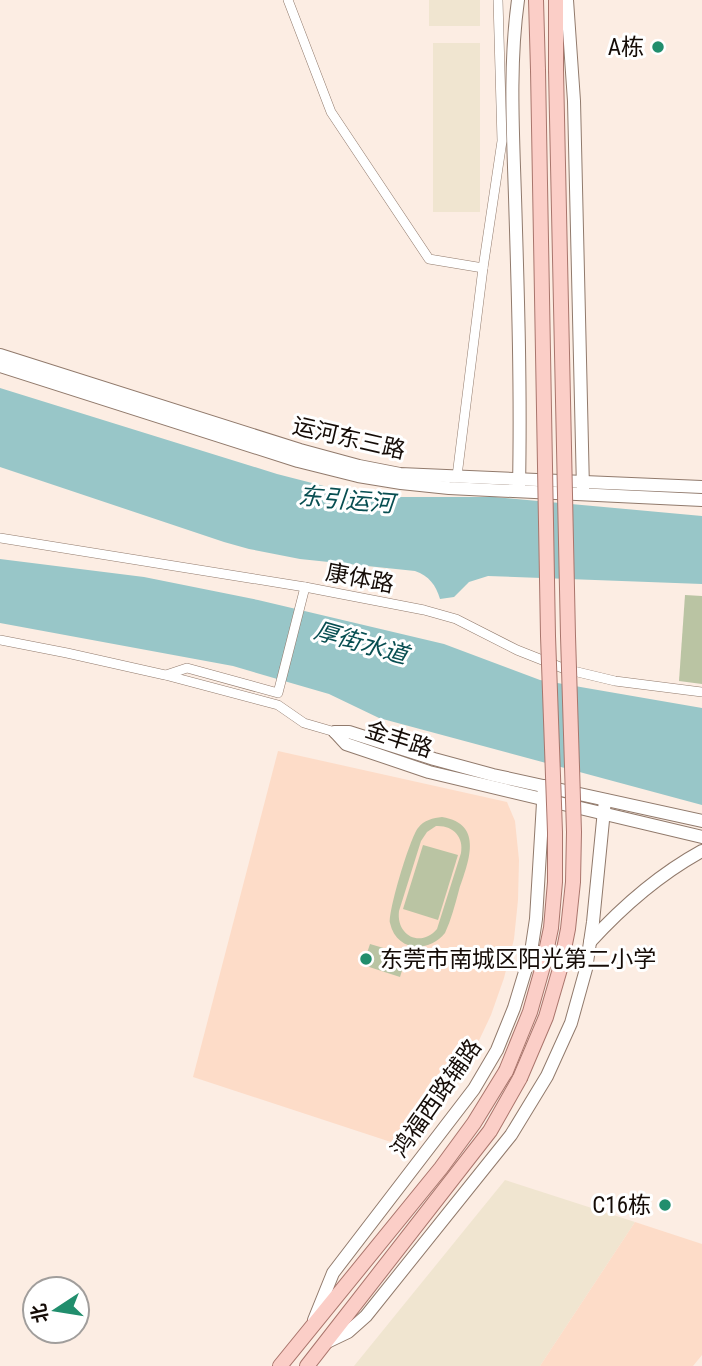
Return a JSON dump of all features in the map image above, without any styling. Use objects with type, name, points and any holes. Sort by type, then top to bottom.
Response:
[{"type":"main road","points":[[518,0],[513,31],[513,99],[520,376],[519,485]]},
{"type":"main road","points":[[280,1366],[474,1124],[506,1072],[530,1012],[551,928],[555,832],[548,623],[536,0]]},
{"type":"main road","points":[[307,1366],[490,1131],[520,1077],[546,1017],[568,929],[574,832],[556,0]]},
{"type":"main road","points":[[566,0],[574,100],[583,488]]},
{"type":"main road","name":"运河东三路","points":[[0,355],[300,450],[359,466],[400,474],[457,476],[519,485]]},
{"type":"main road","name":"运河东三路","points":[[0,366],[298,461],[358,476],[425,485],[583,488],[702,500]]},
{"type":"main road","name":"运河东三路","points":[[583,488],[702,487]]},
{"type":"main road","name":"金丰路","points":[[335,732],[349,732],[544,793],[604,807],[702,836]]},
{"type":"main road","name":"鸿福西路辅路","points":[[312,1327],[334,1273],[474,1089],[497,1050],[514,1008],[531,952],[536,919],[544,793]]},
{"type":"main road","points":[[325,1343],[348,1332],[366,1316],[511,1135],[547,1076],[571,1023],[586,969],[604,807]]},
{"type":"main road","name":"金丰路","points":[[604,807],[702,821]]},
{"type":"main road","points":[[590,942],[610,920],[650,886],[702,851]]},
{"type":"street","points":[[288,0],[331,112],[429,259],[483,268]]},
{"type":"street","points":[[457,476],[502,141],[498,0]]},
{"type":"street","name":"康体路","points":[[0,538],[304,587],[440,614],[528,655],[590,676],[702,692]]},
{"type":"street","points":[[165,675],[187,668],[278,693],[304,587]]},
{"type":"street","points":[[0,640],[165,675],[278,705],[304,723],[335,732]]},
{"type":"shaded area","points":[[429,0],[480,0],[480,26],[429,26]]},
{"type":"shaded area","points":[[433,43],[480,43],[480,212],[433,212]]},
{"type":"shaded area","name":"东莞市南城区阳光第二小学","points":[[278,751],[507,802],[515,821],[519,860],[514,939],[491,1015],[474,1051],[453,1085],[400,1145],[193,1077]]},
{"type":"shaded area","points":[[505,1180],[635,1222],[540,1366],[354,1366]]},
{"type":"shaded area","points":[[635,1222],[702,1244],[702,1355],[693,1366],[540,1366]]},
{"type":"green space","points":[[685,595],[702,596],[702,684],[679,681]]},
{"type":"green space","points":[[442,817],[455,821],[464,828],[469,836],[469,857],[445,933],[430,944],[413,946],[406,944],[393,932],[390,923],[392,904],[414,834],[423,823]],"holes":[[[436,826],[442,826],[459,837],[461,853],[437,929],[431,935],[417,938],[405,933],[399,920],[399,911],[421,841],[427,832]]]},
{"type":"green space","points":[[423,845],[458,855],[438,920],[403,909]]},
{"type":"green space","points":[[370,944],[407,955],[400,977],[363,965]]},
{"type":"water","name":"东引运河","points":[[0,388],[277,474],[351,493],[377,497],[495,497],[702,516],[702,584],[488,576],[469,582],[454,597],[440,599],[431,582],[415,571],[300,559],[249,549],[0,467]]},
{"type":"water","name":"厚街水道","points":[[0,559],[144,577],[258,600],[444,644],[540,680],[702,708],[702,805],[379,718],[329,694],[233,666],[0,623]]},
{"type":"place","name":"A栋","points":[[658,47]]},
{"type":"place","name":"东莞市南城区阳光第二小学","points":[[366,959]]},
{"type":"place","name":"C16栋","points":[[665,1205]]}]
